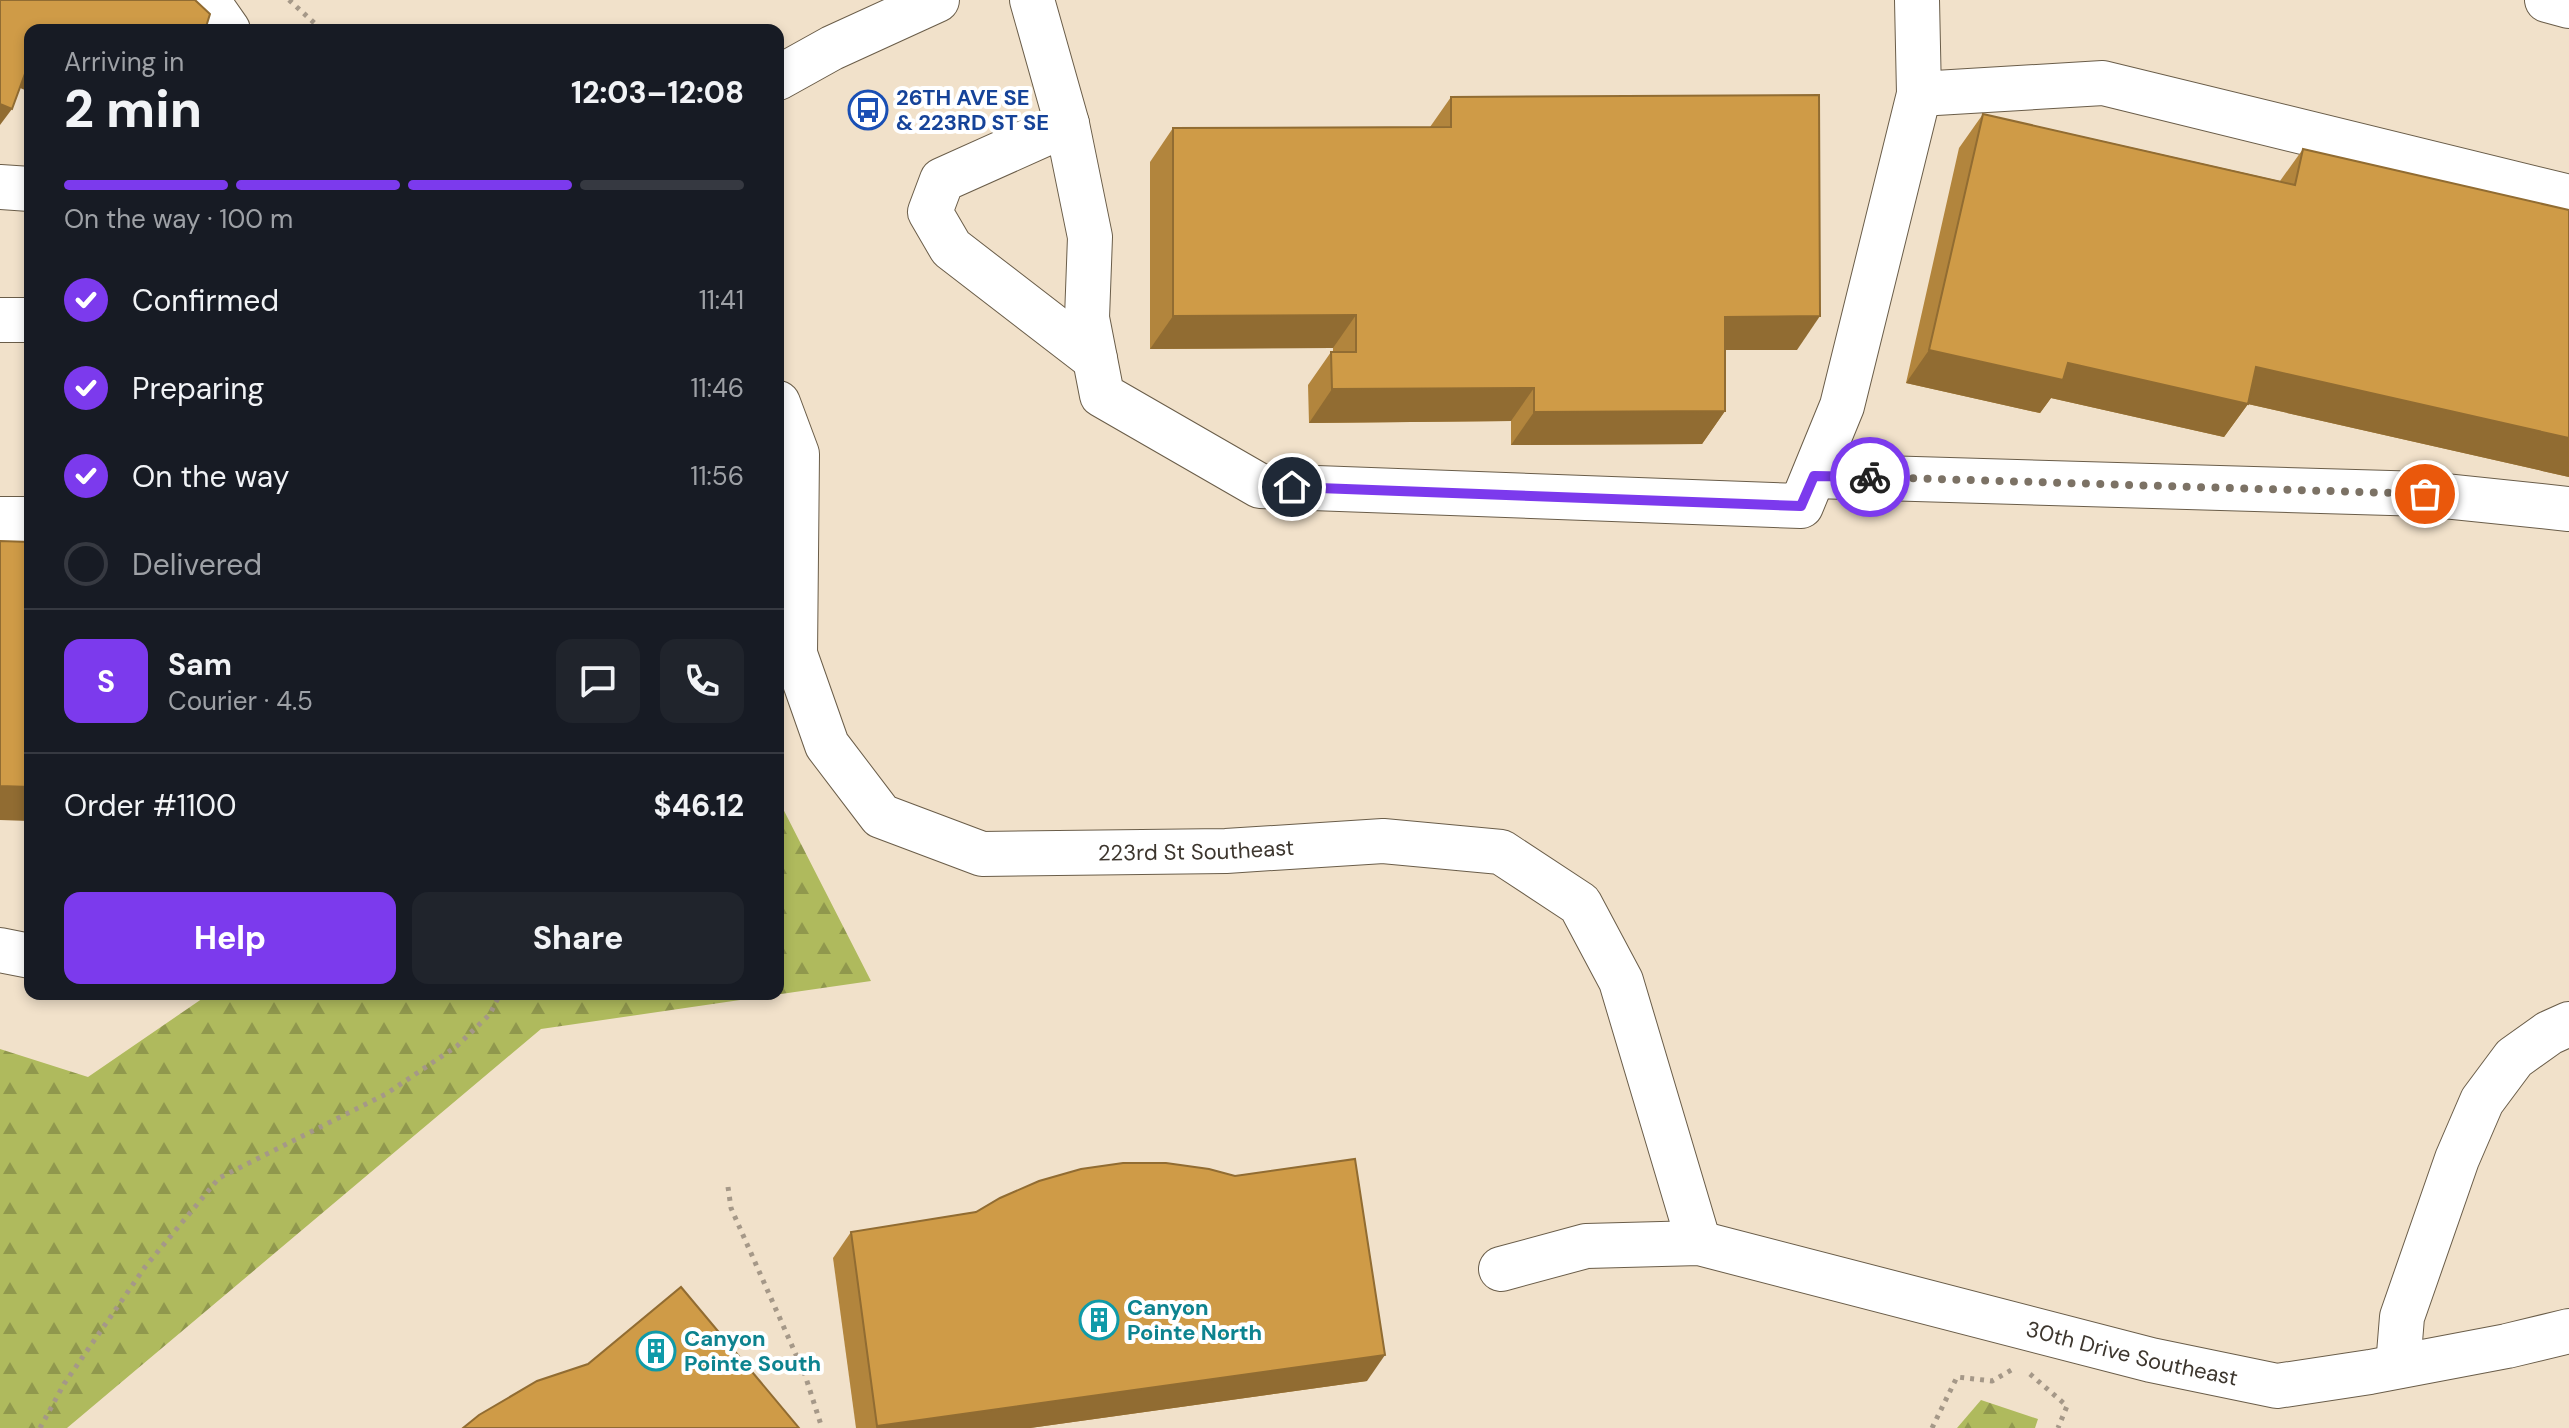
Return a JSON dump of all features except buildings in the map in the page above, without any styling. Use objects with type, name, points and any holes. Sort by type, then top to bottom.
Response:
[{"type":"street","points":[[202,0],[224,24]]},
{"type":"street","points":[[784,75],[832,48],[937,0]]},
{"type":"street","points":[[1032,0],[1067,124],[1090,237],[1087,318],[1102,395],[1260,486],[1801,506],[1842,406],[1919,94],[1917,0]]},
{"type":"street","points":[[2547,0],[2569,6]]},
{"type":"street","points":[[1919,94],[2103,83],[2569,197]]},
{"type":"street","points":[[1067,124],[942,180],[930,212],[951,248],[1095,359]]},
{"type":"street","points":[[0,187],[24,189]]},
{"type":"street","points":[[0,320],[24,320]]},
{"type":"street","name":"223rd St Southeast","points":[[784,419],[797,454],[795,654],[827,745],[881,816],[982,854],[1226,851],[1383,841],[1501,852],[1580,904],[1621,981],[1699,1243]]},
{"type":"street","points":[[1814,476],[2425,494],[2569,509]]},
{"type":"street","points":[[0,519],[24,519]]},
{"type":"street","points":[[0,950],[24,955]]},
{"type":"street","points":[[2398,1366],[2402,1317],[2415,1275],[2457,1159],[2482,1101],[2514,1058],[2549,1033],[2569,1024]]},
{"type":"street","name":"30th Drive Southeast","points":[[1501,1269],[1586,1246],[1699,1243],[2151,1360],[2277,1386],[2398,1366],[2569,1331]]},
{"type":"path","points":[[289,0],[315,24]]},
{"type":"path","points":[[40,1428],[64,1384],[145,1267],[219,1178],[386,1094],[457,1046],[490,1014],[497,1000]]},
{"type":"path","points":[[728,1187],[731,1208],[805,1375],[822,1428]]},
{"type":"path","points":[[1932,1428],[1957,1377],[1992,1381],[2020,1366],[2067,1406],[2058,1428]]},
{"type":"green space","points":[[784,811],[871,981],[784,994]]},
{"type":"green space","points":[[200,1000],[740,1000],[541,1029],[67,1428],[0,1428],[0,1049],[88,1077]]},
{"type":"green space","points":[[1981,1400],[2038,1419],[2035,1428],[1957,1428]]},
{"type":"way so far","points":[[1870,477],[2425,494]]},
{"type":"place","name":"26TH AVE SE & 223RD ST SE","points":[[868,110]]},
{"type":"place","name":"Canyon Pointe North","points":[[1099,1320]]},
{"type":"place","name":"Canyon Pointe South","points":[[656,1351]]},
{"type":"route","points":[[1292,487],[1801,506],[1814,476],[1870,477]]}]
